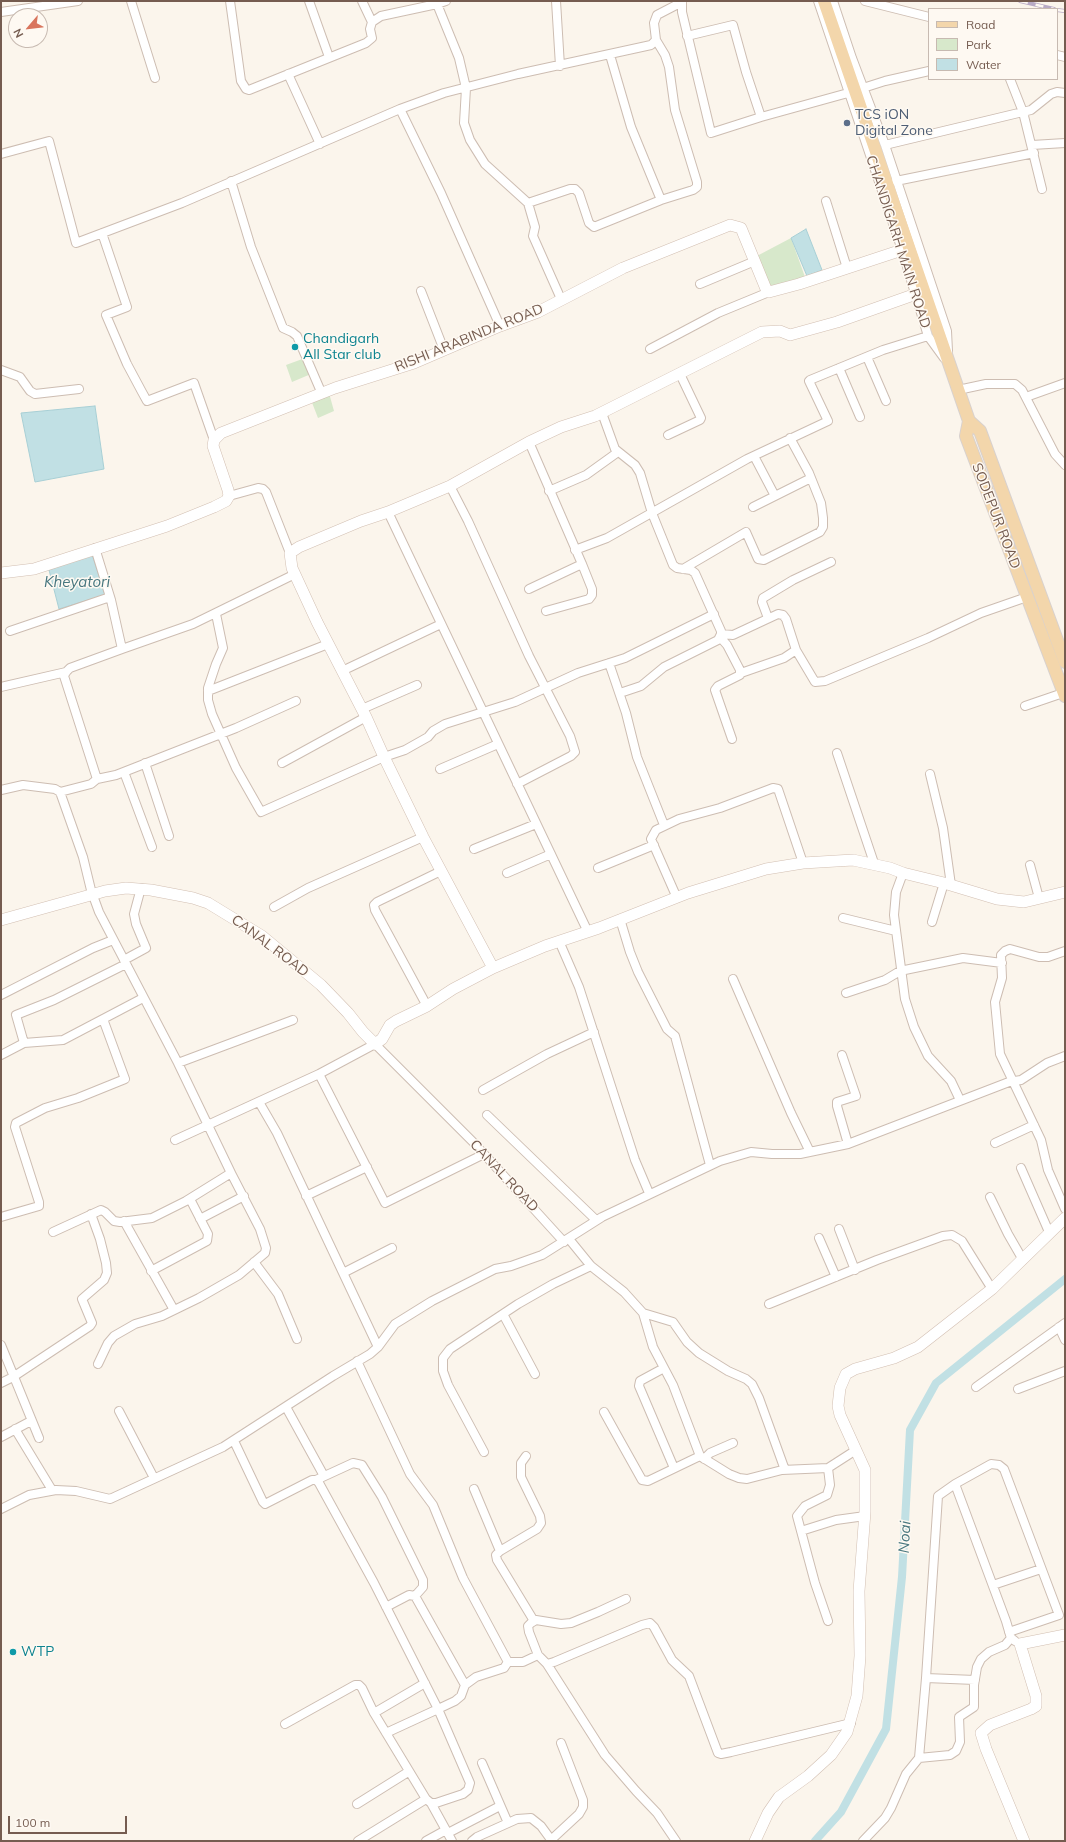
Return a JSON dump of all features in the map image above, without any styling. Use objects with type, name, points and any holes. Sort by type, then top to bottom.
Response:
[{"type":"main road","name":"SODEPUR ROAD","points":[[824,1],[933,335],[949,365],[969,421],[966,436],[1064,694]]},
{"type":"main road","points":[[969,421],[980,432],[1065,662]]},
{"type":"street","points":[[1,12],[78,1]]},
{"type":"street","points":[[131,1],[155,78]]},
{"type":"street","points":[[230,1],[244,86],[249,90],[329,57],[366,44],[372,38],[370,29],[372,22],[381,16],[446,1]]},
{"type":"street","points":[[309,1],[329,57]]},
{"type":"street","points":[[362,1],[372,22]]},
{"type":"street","points":[[556,1],[560,66]]},
{"type":"street","name":"CHANDIGARH MAIN ROAD","points":[[818,1],[916,294],[933,335]]},
{"type":"street","points":[[833,1],[863,88],[885,145],[947,331],[949,365]]},
{"type":"street","points":[[865,1],[928,17]]},
{"type":"street","points":[[437,2],[459,58],[466,88],[464,123],[470,140],[485,164],[528,203],[535,227],[533,236],[561,299]]},
{"type":"street","points":[[528,203],[570,189],[575,189],[579,193],[589,224],[594,227],[661,200],[693,190],[697,187],[697,182],[675,110],[669,67],[665,54],[656,40],[654,24],[657,15],[682,2],[682,12],[687,36],[711,133],[761,117],[848,93]]},
{"type":"street","points":[[687,36],[733,26],[761,117]]},
{"type":"street","points":[[1,154],[49,141],[76,243],[182,203],[400,109],[444,93],[518,74],[648,47],[656,40]]},
{"type":"street","points":[[610,55],[631,126],[661,200]]},
{"type":"street","points":[[863,88],[885,80],[928,71]]},
{"type":"street","points":[[288,74],[320,144]]},
{"type":"street","points":[[1010,80],[1023,112],[1042,190]]},
{"type":"street","points":[[885,145],[1031,110],[1051,94],[1065,92]]},
{"type":"street","points":[[400,109],[441,192],[500,326]]},
{"type":"street","points":[[896,181],[1065,143]]},
{"type":"street","points":[[231,181],[251,247],[283,328],[297,336],[322,394]]},
{"type":"street","points":[[826,201],[847,268]]},
{"type":"street","name":"RISHI ARABINDA ROAD","points":[[214,440],[221,433],[322,394],[414,363],[500,326],[538,312],[623,268],[730,225],[741,228],[766,289],[769,292]]},
{"type":"street","points":[[1,573],[34,569],[95,548],[167,526],[214,507],[226,501],[229,496],[213,446],[214,440],[194,383],[147,401],[127,364],[106,315],[127,307],[102,233]]},
{"type":"street","points":[[650,349],[718,313],[769,292],[777,291],[902,250]]},
{"type":"street","points":[[700,284],[755,261]]},
{"type":"street","points":[[421,291],[444,350]]},
{"type":"street","points":[[290,553],[299,547],[361,520],[388,512],[450,486],[528,442],[561,427],[602,413],[762,332],[780,331],[790,335],[838,322],[916,294]]},
{"type":"street","points":[[575,550],[607,538],[754,456],[828,421],[809,381],[867,357],[933,335]]},
{"type":"street","points":[[867,357],[886,401]]},
{"type":"street","points":[[840,368],[860,417]]},
{"type":"street","points":[[1,370],[20,377],[30,391],[35,394],[79,389]]},
{"type":"street","points":[[668,435],[700,420],[701,418],[680,374]]},
{"type":"street","points":[[1026,397],[1065,383]]},
{"type":"street","points":[[958,390],[986,384],[1014,384],[1022,390],[1055,454],[1065,465]]},
{"type":"street","points":[[602,413],[613,445],[618,452],[635,465],[640,473],[652,513],[673,565],[677,568],[691,570],[695,573],[714,614],[721,636],[728,645],[741,673]]},
{"type":"street","points":[[683,569],[746,532],[758,559],[764,560],[820,532],[823,526],[821,503],[811,478],[790,438]]},
{"type":"street","points":[[528,442],[592,589],[592,595],[589,599],[546,611]]},
{"type":"street","points":[[549,491],[586,475],[618,452]]},
{"type":"street","points":[[754,456],[775,496]]},
{"type":"street","points":[[753,507],[811,478]]},
{"type":"street","points":[[450,486],[468,521],[529,656],[570,736],[574,754],[517,784]]},
{"type":"street","points":[[229,496],[258,488],[263,489],[266,492],[290,553],[290,560],[295,574],[328,644],[364,713],[423,837],[493,968]]},
{"type":"street","points":[[388,512],[588,932]]},
{"type":"street","points":[[95,548],[110,597],[122,649]]},
{"type":"street","points":[[768,618],[762,602],[763,598],[792,580],[831,562]]},
{"type":"street","points":[[529,589],[582,564]]},
{"type":"street","points":[[1,687],[66,672],[70,668],[194,624],[295,574]]},
{"type":"street","points":[[10,631],[110,597]]},
{"type":"street","points":[[620,694],[641,686],[664,667],[700,650],[721,636],[733,635],[778,614],[782,615],[786,619],[796,650],[815,682],[825,681],[928,638],[981,613],[1027,598]]},
{"type":"street","points":[[216,614],[223,648],[216,664],[208,691],[208,700],[212,714],[236,768],[261,812],[384,757],[405,750],[428,738],[433,732],[445,724],[515,702],[578,673],[625,658],[714,614]]},
{"type":"street","points":[[342,671],[441,624]]},
{"type":"street","points":[[208,691],[328,644]]},
{"type":"street","points":[[732,739],[715,690],[741,673],[784,658],[796,650]]},
{"type":"street","points":[[609,663],[620,694],[637,757],[664,825]]},
{"type":"street","points":[[66,672],[64,676],[97,779]]},
{"type":"street","points":[[282,763],[364,713],[417,685]]},
{"type":"street","points":[[1025,706],[1064,694]]},
{"type":"street","points":[[60,792],[91,784],[97,779],[124,772],[254,721],[296,701]]},
{"type":"street","points":[[440,769],[498,744]]},
{"type":"street","points":[[837,753],[874,863]]},
{"type":"street","points":[[145,763],[169,836]]},
{"type":"street","points":[[124,772],[152,847]]},
{"type":"street","points":[[930,774],[943,828],[947,884],[932,922]]},
{"type":"street","points":[[1,790],[23,786],[55,789],[60,792],[81,850],[99,912],[178,1063],[260,1229],[266,1248],[265,1253],[239,1275],[162,1316],[135,1324],[114,1336],[108,1343],[98,1364]]},
{"type":"street","points":[[677,898],[651,840],[652,835],[656,830],[679,819],[734,803],[776,788],[778,789],[803,863]]},
{"type":"street","points":[[474,849],[536,824]]},
{"type":"street","points":[[274,907],[308,888],[423,837]]},
{"type":"street","points":[[598,868],[654,845]]},
{"type":"street","points":[[507,873],[551,854]]},
{"type":"street","points":[[175,1140],[320,1074],[375,1044],[396,1021],[427,1006],[453,989],[493,968],[559,941],[588,932],[677,898],[766,869],[803,863],[853,860],[874,863],[903,873],[947,884],[996,899],[1024,902],[1065,892]]},
{"type":"street","points":[[1030,865],[1039,898]]},
{"type":"street","points":[[427,1006],[374,910],[374,905],[441,871]]},
{"type":"street","points":[[903,873],[896,892],[894,915],[900,971],[905,999],[914,1027],[928,1056],[951,1081],[960,1100]]},
{"type":"street","points":[[24,1043],[16,1015],[54,1000],[125,962],[146,948],[136,924],[134,914],[141,888]]},
{"type":"street","name":"CANAL ROAD","points":[[1,920],[92,892],[141,888],[208,902],[246,925],[262,936],[321,985],[348,1013],[363,1032],[484,1154],[591,1266],[624,1292],[643,1313]]},
{"type":"street","points":[[843,918],[896,931]]},
{"type":"street","points":[[620,919],[638,972],[667,1029],[675,1036],[710,1165]]},
{"type":"street","points":[[1,995],[93,948],[113,940]]},
{"type":"street","points":[[559,941],[579,987],[635,1160],[649,1193]]},
{"type":"street","points":[[1065,951],[1048,957],[1039,957],[1010,949],[1001,956],[1002,978],[995,1002],[1000,1054],[1041,1140],[1048,1170],[1065,1209]]},
{"type":"street","points":[[846,993],[885,980],[900,971],[962,958],[1002,963]]},
{"type":"street","points":[[733,979],[791,1113],[810,1152]]},
{"type":"street","points":[[1,1055],[24,1043],[63,1040],[143,998]]},
{"type":"street","points":[[1,1217],[39,1206],[15,1127],[16,1123],[45,1108],[123,1082],[125,1079],[103,1019]]},
{"type":"street","points":[[178,1063],[293,1020]]},
{"type":"street","points":[[483,1090],[547,1054],[594,1032]]},
{"type":"street","points":[[842,1055],[856,1096],[837,1102],[848,1144]]},
{"type":"street","points":[[1,1509],[29,1495],[52,1490],[67,1490],[110,1499],[234,1441],[370,1354],[378,1347],[396,1324],[432,1301],[496,1269],[511,1266],[542,1255],[596,1220],[649,1193],[710,1165],[737,1155],[751,1152],[800,1154],[848,1144],[960,1100],[1013,1081],[1021,1080],[1046,1063],[1065,1056]]},
{"type":"street","points":[[320,1074],[385,1203],[484,1154]]},
{"type":"street","points":[[259,1102],[277,1133],[378,1347]]},
{"type":"street","points":[[487,1115],[596,1220]]},
{"type":"street","points":[[995,1143],[1034,1125]]},
{"type":"street","points":[[306,1196],[367,1167]]},
{"type":"street","points":[[1021,1168],[1049,1232]]},
{"type":"street","points":[[53,1232],[101,1210],[114,1221],[120,1222],[152,1218],[190,1199],[231,1173]]},
{"type":"street","points":[[200,1219],[244,1196]]},
{"type":"street","points":[[990,1197],[1008,1234],[1023,1260]]},
{"type":"street","points":[[151,1271],[207,1241],[208,1234],[190,1199]]},
{"type":"street","points":[[1,1383],[14,1377],[90,1326],[90,1320],[82,1299],[104,1280],[107,1273],[106,1262],[100,1239],[91,1214]]},
{"type":"street","points":[[755,1841],[768,1813],[779,1797],[808,1776],[831,1755],[847,1732],[857,1696],[860,1656],[859,1592],[865,1516],[865,1470],[840,1415],[838,1406],[840,1388],[846,1374],[855,1369],[894,1358],[918,1347],[992,1289],[1065,1218]]},
{"type":"street","points":[[124,1221],[174,1310]]},
{"type":"street","points":[[839,1229],[855,1270]]},
{"type":"street","points":[[769,1304],[936,1239],[952,1235],[962,1241],[992,1289]]},
{"type":"street","points":[[819,1238],[836,1277]]},
{"type":"street","points":[[343,1273],[392,1248]]},
{"type":"street","points":[[254,1262],[278,1294],[297,1339]]},
{"type":"street","points":[[484,1452],[448,1385],[443,1371],[443,1358],[450,1349],[503,1314],[553,1284],[591,1266]]},
{"type":"street","points":[[643,1313],[653,1347],[674,1385],[702,1457],[739,1478],[747,1479],[785,1470],[828,1468],[856,1450]]},
{"type":"street","points":[[643,1313],[673,1322],[687,1342],[699,1353],[752,1384],[759,1398],[785,1470]]},
{"type":"street","points":[[503,1314],[534,1374]]},
{"type":"street","points":[[976,1388],[1062,1325],[1065,1340]]},
{"type":"street","points":[[1,1345],[39,1438]]},
{"type":"street","points":[[357,1361],[410,1474],[433,1505],[463,1578],[508,1662]]},
{"type":"street","points":[[664,1368],[640,1381],[639,1386],[674,1468]]},
{"type":"street","points":[[1018,1389],[1065,1371]]},
{"type":"street","points":[[286,1407],[324,1476]]},
{"type":"street","points":[[119,1410],[154,1478]]},
{"type":"street","points":[[604,1412],[642,1480],[648,1481],[674,1468],[733,1443]]},
{"type":"street","points":[[1,1437],[15,1428],[31,1421]]},
{"type":"street","points":[[15,1428],[52,1490]]},
{"type":"street","points":[[234,1441],[263,1502],[266,1504],[312,1480],[316,1480],[358,1462],[365,1469],[382,1497],[423,1580],[423,1587],[415,1596]]},
{"type":"street","points":[[526,1456],[521,1462],[521,1477],[540,1516],[541,1523],[537,1529],[500,1551],[496,1555],[497,1560],[534,1621]]},
{"type":"street","points":[[863,1841],[885,1818],[906,1774],[919,1758],[938,1496],[955,1484],[991,1464],[999,1465],[1004,1469],[1059,1615],[1013,1638],[1005,1645],[989,1652],[981,1659],[977,1667],[975,1680],[974,1707],[959,1717],[960,1742],[956,1750],[950,1755],[919,1758]]},
{"type":"street","points":[[828,1468],[829,1491],[827,1495],[799,1511],[797,1516],[815,1583],[828,1621]]},
{"type":"street","points":[[316,1480],[333,1507],[425,1682],[470,1783],[468,1790],[463,1794],[436,1803],[428,1801],[358,1841]]},
{"type":"street","points":[[955,1484],[1036,1696],[1036,1706],[990,1725],[982,1730],[981,1735],[1024,1841]]},
{"type":"street","points":[[474,1489],[500,1551]]},
{"type":"street","points":[[801,1531],[836,1520],[865,1516]]},
{"type":"street","points":[[993,1585],[1041,1569]]},
{"type":"street","points":[[386,1607],[409,1595],[415,1596]]},
{"type":"street","points":[[415,1596],[465,1685]]},
{"type":"street","points":[[626,1599],[571,1622],[561,1624],[534,1621],[528,1626],[538,1655],[547,1664],[605,1755],[636,1791],[658,1813],[676,1841]]},
{"type":"street","points":[[547,1664],[567,1658],[642,1625],[650,1623],[654,1627],[672,1660],[689,1676],[718,1753],[721,1754],[731,1752],[850,1723]]},
{"type":"street","points":[[1013,1638],[1065,1635]]},
{"type":"street","points":[[508,1662],[523,1662],[538,1655]]},
{"type":"street","points":[[386,1733],[455,1701],[461,1696],[465,1685],[476,1677],[504,1668],[508,1662]]},
{"type":"street","points":[[926,1678],[975,1680]]},
{"type":"street","points":[[374,1713],[425,1682]]},
{"type":"street","points":[[285,1724],[355,1685],[359,1685],[408,1772],[428,1801],[452,1841]]},
{"type":"street","points":[[472,1841],[477,1837],[517,1819],[531,1818],[541,1826],[552,1841],[579,1814],[583,1807],[583,1800],[561,1743]]},
{"type":"street","points":[[482,1763],[508,1823]]},
{"type":"street","points":[[358,1804],[408,1772]]},
{"type":"street","points":[[426,1841],[500,1806]]},
{"type":"green space","points":[[791,238],[805,277],[770,288],[755,257]]},
{"type":"green space","points":[[305,358],[311,374],[292,382],[286,365]]},
{"type":"green space","points":[[329,393],[334,411],[318,418],[311,400]]},
{"type":"water","points":[[806,229],[822,270],[807,276],[791,238]]},
{"type":"water","points":[[95,406],[104,469],[35,482],[21,413]]},
{"type":"water","name":"Kheyatori","points":[[92,554],[105,595],[59,609],[49,570]]},
{"type":"waterway","name":"Noai","points":[[815,1841],[841,1812],[886,1729],[902,1577],[910,1430],[936,1383],[1065,1279]]},
{"type":"railway","points":[[1020,1],[1050,8]]},
{"type":"railway","points":[[1058,10],[1065,11]]},
{"type":"place","name":"TCS iON Digital Zone","points":[[847,123]]},
{"type":"place","name":"Chandigarh All Star club","points":[[295,347]]},
{"type":"place","name":"WTP","points":[[13,1652]]}]
